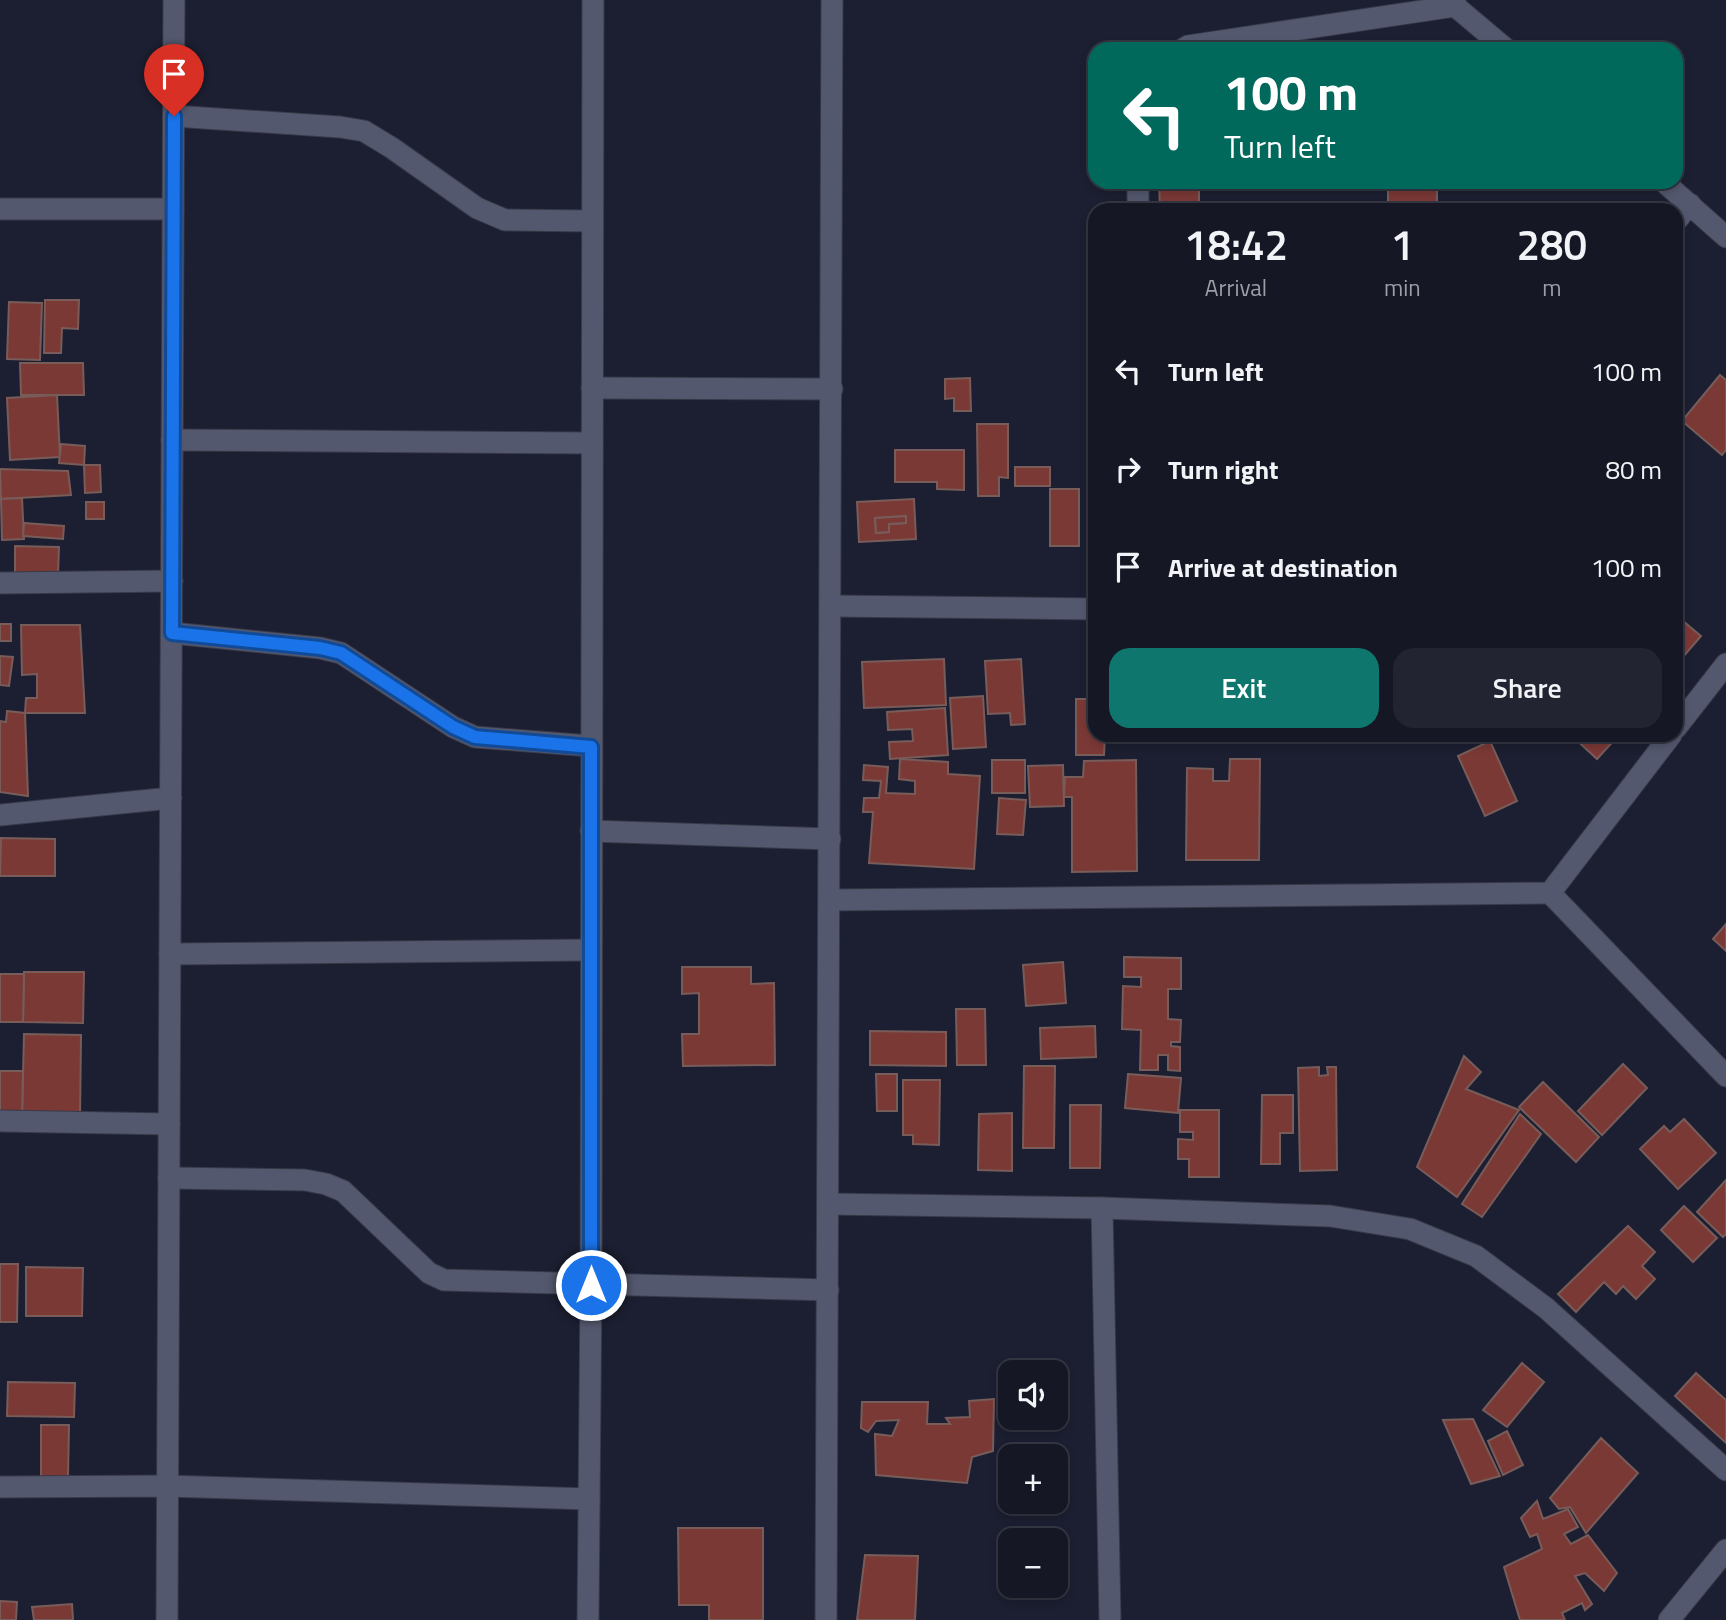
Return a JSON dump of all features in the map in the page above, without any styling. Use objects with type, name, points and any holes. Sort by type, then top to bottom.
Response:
[{"type":"street","points":[[167,1620],[174,0]]},
{"type":"street","points":[[588,1620],[593,0]]},
{"type":"street","points":[[826,1620],[832,0]]},
{"type":"street","points":[[1213,42],[1455,3],[1498,42]]},
{"type":"street","points":[[174,116],[364,131],[477,208],[505,220],[592,221]]},
{"type":"street","points":[[1672,189],[1726,237]]},
{"type":"street","points":[[1683,213],[1690,204]]},
{"type":"street","points":[[0,209],[173,209]]},
{"type":"street","points":[[593,388],[832,389]]},
{"type":"street","points":[[172,440],[592,443]]},
{"type":"street","points":[[0,583],[172,581]]},
{"type":"street","points":[[831,606],[1088,609]]},
{"type":"street","points":[[172,633],[320,648],[341,653],[453,727],[475,737],[591,747]]},
{"type":"street","points":[[1683,719],[1726,664]]},
{"type":"street","points":[[1550,893],[1666,742]]},
{"type":"street","points":[[0,815],[171,798]]},
{"type":"street","points":[[591,831],[830,839]]},
{"type":"street","points":[[830,900],[1550,893],[1725,1073]]},
{"type":"street","points":[[170,954],[591,950]]},
{"type":"street","points":[[0,1121],[169,1124]]},
{"type":"street","points":[[169,1178],[305,1181],[326,1184],[343,1191],[429,1273],[444,1280],[828,1290]]},
{"type":"street","points":[[828,1203],[1331,1216],[1410,1229],[1476,1256],[1546,1308],[1726,1470]]},
{"type":"street","points":[[1102,1208],[1110,1620]]},
{"type":"street","points":[[0,1487],[168,1486],[589,1499]]},
{"type":"street","points":[[1669,1620],[1726,1550]]},
{"type":"building","points":[[1159,189],[1199,189],[1199,203],[1160,203]]},
{"type":"building","points":[[1388,189],[1437,189],[1437,203],[1388,203]]},
{"type":"building","points":[[45,300],[79,300],[78,329],[62,328],[61,353],[44,353]]},
{"type":"building","points":[[9,302],[42,303],[40,360],[7,359]]},
{"type":"building","points":[[20,363],[83,363],[84,395],[21,395]]},
{"type":"building","points":[[1720,375],[1726,380],[1726,450],[1722,455],[1683,420]]},
{"type":"building","points":[[970,378],[971,411],[954,411],[954,398],[945,399],[945,379]]},
{"type":"building","points":[[57,395],[60,457],[10,460],[7,398]]},
{"type":"building","points":[[977,424],[1008,424],[1008,478],[999,477],[999,496],[978,496]]},
{"type":"building","points":[[61,444],[85,446],[84,465],[59,463]]},
{"type":"building","points":[[895,450],[964,450],[964,490],[937,489],[937,482],[895,482]]},
{"type":"building","points":[[84,465],[100,465],[101,492],[85,493]]},
{"type":"building","points":[[1015,467],[1050,467],[1050,486],[1015,486]]},
{"type":"building","points":[[0,469],[68,471],[71,495],[1,499]]},
{"type":"building","points":[[1050,489],[1079,489],[1079,546],[1050,546]]},
{"type":"building","points":[[22,498],[24,539],[2,540],[1,499]]},
{"type":"building","points":[[914,499],[916,539],[859,542],[857,502]],"holes":[[[906,516],[906,523],[889,524],[889,532],[876,533],[875,518]]]},
{"type":"building","points":[[86,502],[104,502],[104,519],[86,519]]},
{"type":"building","points":[[906,516],[906,523],[889,524],[889,532],[876,533],[875,518]]},
{"type":"building","points":[[24,523],[64,526],[63,539],[23,536]]},
{"type":"building","points":[[15,546],[59,547],[58,574],[15,574]]},
{"type":"building","points":[[1683,621],[1701,636],[1683,657]]},
{"type":"building","points":[[0,624],[11,624],[11,641],[0,641]]},
{"type":"building","points":[[21,625],[80,625],[85,713],[25,713],[26,698],[37,698],[37,674],[22,675]]},
{"type":"building","points":[[0,656],[13,657],[9,686],[0,685]]},
{"type":"building","points":[[944,659],[946,705],[864,708],[862,662]]},
{"type":"building","points":[[1021,659],[1025,724],[1011,725],[1010,713],[988,714],[985,661]]},
{"type":"building","points":[[983,696],[986,747],[953,749],[950,698]]},
{"type":"building","points":[[1076,699],[1088,699],[1088,742],[1105,742],[1104,755],[1076,755]]},
{"type":"building","points":[[945,708],[948,755],[890,759],[889,742],[913,741],[912,729],[888,730],[887,712]]},
{"type":"building","points":[[7,711],[25,713],[28,796],[0,792],[0,721],[6,722]]},
{"type":"building","points":[[1490,742],[1517,801],[1485,816],[1458,756]]},
{"type":"building","points":[[1579,742],[1613,742],[1597,759]]},
{"type":"building","points":[[900,759],[948,762],[948,774],[980,776],[974,869],[869,863],[873,812],[863,812],[864,798],[879,798],[881,781],[863,780],[864,765],[888,767],[886,793],[915,794],[915,781],[899,779]]},
{"type":"building","points":[[1230,759],[1260,759],[1259,860],[1186,860],[1187,768],[1213,769],[1213,781],[1229,781]]},
{"type":"building","points":[[992,760],[1025,760],[1025,793],[992,793]]},
{"type":"building","points":[[1136,760],[1137,871],[1072,872],[1072,797],[1064,797],[1065,777],[1083,777],[1084,761]]},
{"type":"building","points":[[1063,765],[1064,806],[1030,807],[1028,766]]},
{"type":"building","points":[[999,798],[1026,800],[1023,835],[997,834]]},
{"type":"building","points":[[1,838],[55,839],[55,876],[0,876]]},
{"type":"building","points":[[1726,924],[1726,951],[1713,939]]},
{"type":"building","points":[[1124,957],[1181,958],[1181,989],[1168,989],[1168,1019],[1181,1020],[1180,1042],[1171,1042],[1171,1046],[1180,1047],[1180,1071],[1168,1070],[1168,1055],[1158,1055],[1158,1070],[1140,1070],[1141,1030],[1122,1029],[1123,986],[1141,987],[1141,977],[1124,977]]},
{"type":"building","points":[[1063,962],[1066,1003],[1026,1006],[1023,965]]},
{"type":"building","points":[[682,967],[751,967],[751,984],[774,983],[775,1065],[683,1066],[682,1034],[699,1034],[699,993],[682,994]]},
{"type":"building","points":[[24,972],[84,972],[83,1023],[23,1022]]},
{"type":"building","points":[[0,974],[24,974],[23,1022],[0,1022]]},
{"type":"building","points":[[956,1009],[985,1009],[986,1065],[957,1065]]},
{"type":"building","points":[[1095,1026],[1096,1057],[1041,1059],[1040,1028]]},
{"type":"building","points":[[870,1031],[946,1032],[946,1066],[870,1065]]},
{"type":"building","points":[[24,1034],[81,1035],[80,1119],[22,1118]]},
{"type":"building","points":[[1464,1056],[1481,1072],[1466,1089],[1519,1110],[1457,1197],[1417,1167]]},
{"type":"building","points":[[1623,1064],[1647,1088],[1602,1135],[1578,1111]]},
{"type":"building","points":[[1024,1066],[1055,1066],[1054,1148],[1023,1148]]},
{"type":"building","points":[[1319,1067],[1319,1076],[1328,1075],[1327,1067],[1336,1067],[1337,1170],[1300,1171],[1298,1068]]},
{"type":"building","points":[[0,1071],[23,1071],[22,1118],[0,1118]]},
{"type":"building","points":[[876,1074],[897,1074],[897,1111],[877,1111]]},
{"type":"building","points":[[1128,1074],[1181,1078],[1178,1113],[1125,1108]]},
{"type":"building","points":[[903,1080],[940,1080],[939,1145],[913,1144],[913,1135],[903,1135]]},
{"type":"building","points":[[1543,1082],[1599,1137],[1576,1162],[1519,1107]]},
{"type":"building","points":[[1262,1095],[1293,1095],[1293,1133],[1280,1133],[1280,1164],[1261,1164]]},
{"type":"building","points":[[1070,1105],[1101,1105],[1100,1168],[1070,1168]]},
{"type":"building","points":[[1180,1110],[1219,1110],[1219,1177],[1189,1177],[1189,1159],[1178,1159],[1178,1139],[1193,1140],[1193,1132],[1180,1132]]},
{"type":"building","points":[[1012,1113],[1012,1171],[978,1170],[979,1114]]},
{"type":"building","points":[[1520,1114],[1541,1134],[1482,1217],[1462,1204]]},
{"type":"building","points":[[1684,1119],[1716,1153],[1678,1189],[1640,1149],[1664,1126],[1670,1132]]},
{"type":"building","points":[[1726,1180],[1726,1234],[1723,1237],[1697,1212]]},
{"type":"building","points":[[1684,1206],[1717,1238],[1693,1262],[1661,1230]]},
{"type":"building","points":[[1628,1226],[1655,1252],[1642,1266],[1655,1279],[1636,1299],[1623,1286],[1616,1294],[1604,1282],[1576,1312],[1558,1294]]},
{"type":"building","points":[[0,1264],[18,1264],[17,1322],[0,1322]]},
{"type":"building","points":[[26,1267],[83,1268],[82,1316],[26,1316]]},
{"type":"building","points":[[1522,1363],[1544,1382],[1507,1427],[1483,1410]]},
{"type":"building","points":[[1696,1373],[1726,1400],[1726,1443],[1675,1396]]},
{"type":"building","points":[[8,1382],[75,1383],[74,1417],[7,1416]]},
{"type":"building","points":[[994,1399],[993,1451],[972,1457],[967,1483],[876,1475],[875,1434],[892,1436],[899,1420],[876,1421],[868,1432],[861,1428],[862,1402],[928,1402],[927,1424],[950,1424],[946,1418],[970,1417],[969,1401]]},
{"type":"building","points":[[1473,1419],[1500,1476],[1471,1484],[1443,1420]]},
{"type":"building","points":[[41,1425],[69,1425],[68,1477],[41,1477]]},
{"type":"building","points":[[1507,1431],[1523,1465],[1503,1475],[1488,1441]]},
{"type":"building","points":[[1601,1438],[1638,1473],[1586,1533],[1570,1507],[1559,1509],[1550,1498]]},
{"type":"building","points":[[1537,1501],[1543,1519],[1568,1509],[1578,1527],[1564,1534],[1571,1544],[1588,1535],[1617,1573],[1604,1591],[1585,1573],[1575,1576],[1592,1604],[1585,1610],[1582,1603],[1562,1613],[1565,1620],[1520,1620],[1504,1567],[1542,1549],[1537,1534],[1530,1537],[1521,1518]]},
{"type":"building","points":[[678,1528],[763,1528],[763,1620],[709,1620],[709,1605],[679,1605]]},
{"type":"building","points":[[865,1555],[918,1556],[915,1620],[857,1620]]},
{"type":"building","points":[[0,1601],[17,1602],[16,1620],[0,1620]]},
{"type":"building","points":[[72,1604],[73,1620],[34,1620],[32,1607]]},
{"type":"route","points":[[174,116],[172,633],[320,648],[341,653],[453,727],[475,737],[591,747],[591,1285]]}]
